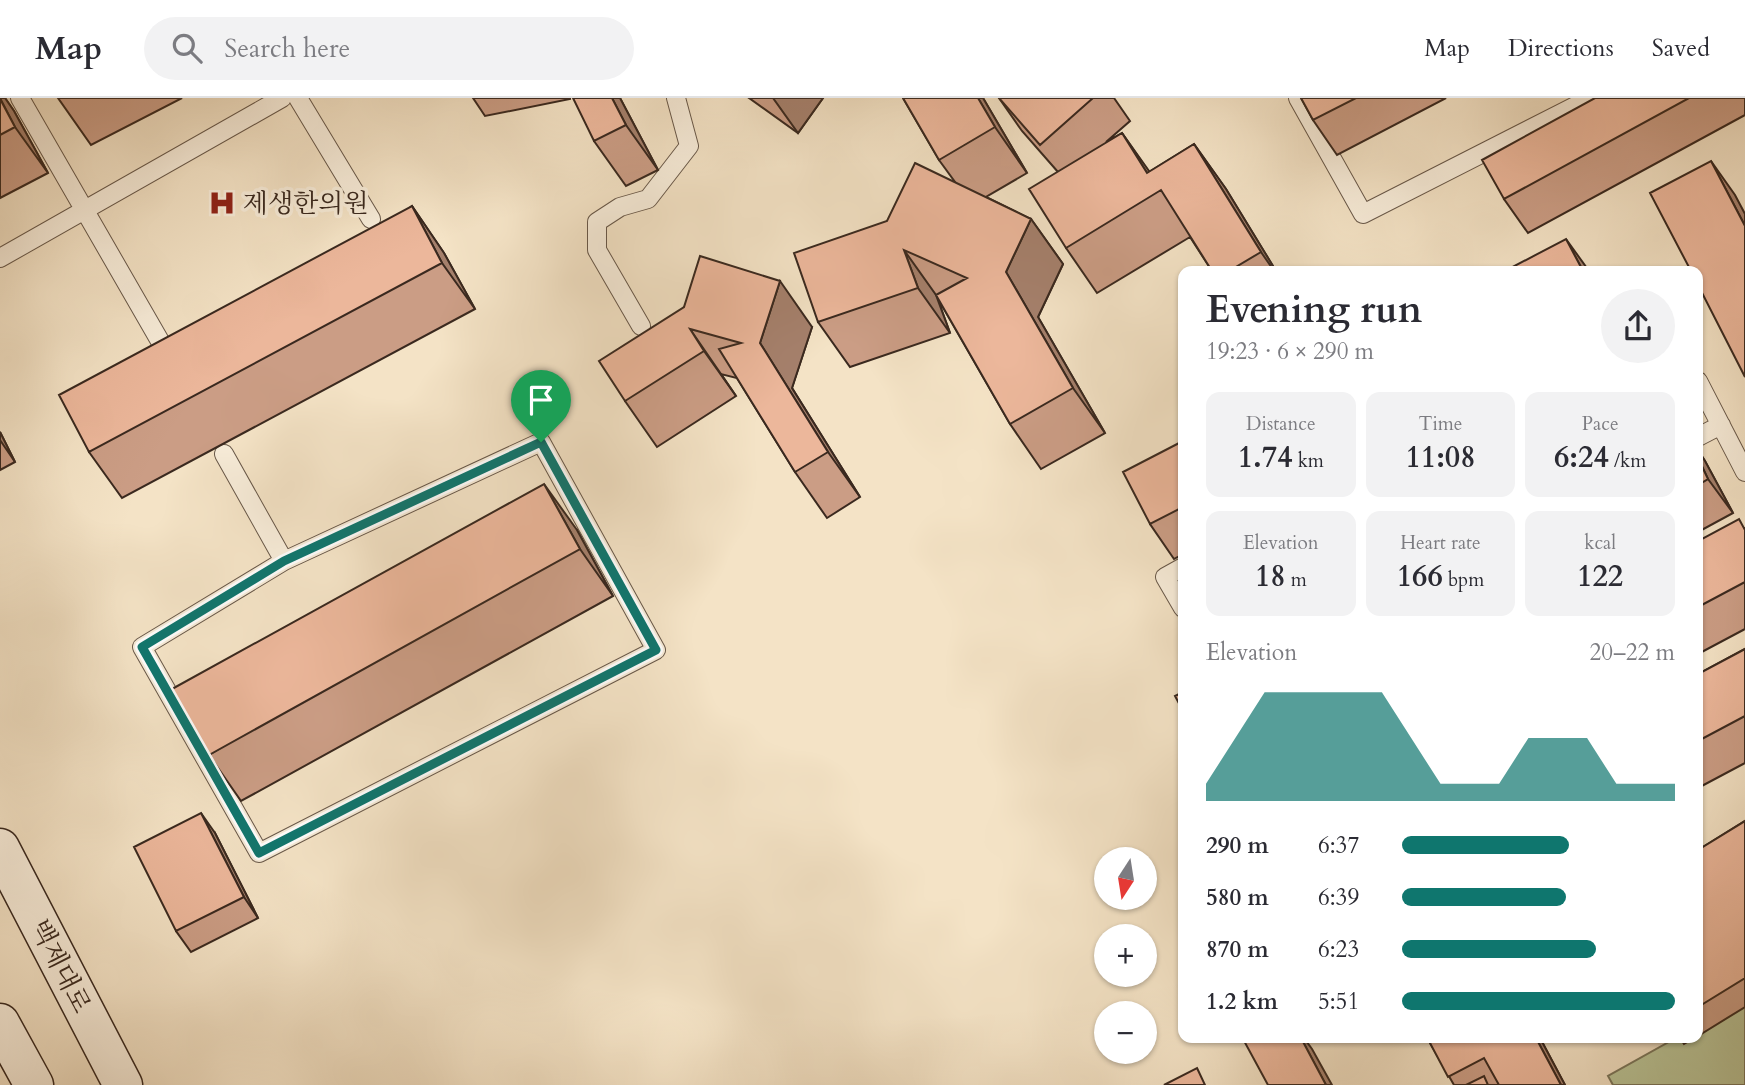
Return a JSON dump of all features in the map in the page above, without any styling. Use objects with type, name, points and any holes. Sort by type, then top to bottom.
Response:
[{"type":"street","name":"백제대로","points":[[0,848],[123,1085]]},
{"type":"street","points":[[0,1023],[34,1085]]},
{"type":"lane","points":[[20,98],[182,379]]},
{"type":"lane","points":[[0,257],[282,98]]},
{"type":"lane","points":[[298,98],[371,219]]},
{"type":"lane","points":[[641,326],[597,250],[597,222],[621,206],[648,199],[689,146],[676,98]]},
{"type":"lane","points":[[1298,98],[1363,214],[1591,98]]},
{"type":"lane","points":[[1703,391],[1745,472]]},
{"type":"lane","points":[[1703,434],[1721,425]]},
{"type":"lane","points":[[541,442],[656,650],[259,853],[142,647],[284,561],[541,442]]},
{"type":"lane","points":[[224,454],[284,561]]},
{"type":"lane","points":[[1178,570],[1165,577],[1178,599]]},
{"type":"lane","points":[[180,715],[202,704]]},
{"type":"green space","points":[[1745,999],[1745,1085],[1613,1085],[1608,1076],[1667,1043],[1703,1043],[1703,1023]]},
{"type":"building","points":[[573,98],[612,98],[626,125],[594,141]]},
{"type":"building","points":[[903,98],[978,98],[995,127],[939,160]]},
{"type":"building","points":[[999,98],[1093,98],[1040,145]]},
{"type":"building","points":[[1301,98],[1356,98],[1313,120]]},
{"type":"building","points":[[1595,98],[1689,98],[1504,199],[1482,160]]},
{"type":"building","points":[[0,99],[15,127],[0,135]]},
{"type":"building","points":[[1122,133],[1147,173],[1194,144],[1261,252],[1237,266],[1209,266],[1161,190],[1066,248],[1029,189]]},
{"type":"building","points":[[1711,161],[1745,226],[1745,377],[1703,295],[1703,266],[1688,266],[1650,193]]},
{"type":"building","points":[[915,163],[1031,219],[1006,272],[1073,388],[1010,424],[936,295],[967,278],[904,250],[918,288],[818,322],[794,253],[887,221]]},
{"type":"building","points":[[412,206],[442,263],[89,452],[59,395]]},
{"type":"building","points":[[1566,239],[1580,266],[1515,266]]},
{"type":"building","points":[[700,256],[780,281],[760,343],[828,452],[795,472],[719,349],[741,343],[690,329],[704,351],[625,401],[599,361],[684,307]]},
{"type":"building","points":[[1178,444],[1178,510],[1150,524],[1123,472]]},
{"type":"building","points":[[1703,468],[1708,479],[1703,482]]},
{"type":"building","points":[[544,484],[580,549],[209,755],[172,689]]},
{"type":"building","points":[[1739,519],[1745,530],[1745,582],[1703,604],[1703,538]]},
{"type":"building","points":[[1745,649],[1745,716],[1703,738],[1703,671]]},
{"type":"building","points":[[201,813],[244,897],[176,931],[134,847]]},
{"type":"building","points":[[1745,821],[1745,978],[1703,1004],[1703,847]]},
{"type":"building","points":[[1245,1043],[1304,1043],[1326,1085],[1268,1085]]},
{"type":"building","points":[[1430,1043],[1539,1043],[1561,1085],[1499,1085],[1484,1058],[1448,1077]]},
{"type":"building","points":[[1197,1068],[1205,1085],[1164,1085]]},
{"type":"building","points":[[1484,1076],[1488,1085],[1466,1085]]},
{"type":"place","name":"제생한의원","points":[[222,203]]},
{"type":"route","points":[[541,442],[656,650],[259,853],[142,647],[284,561],[541,442]]}]
